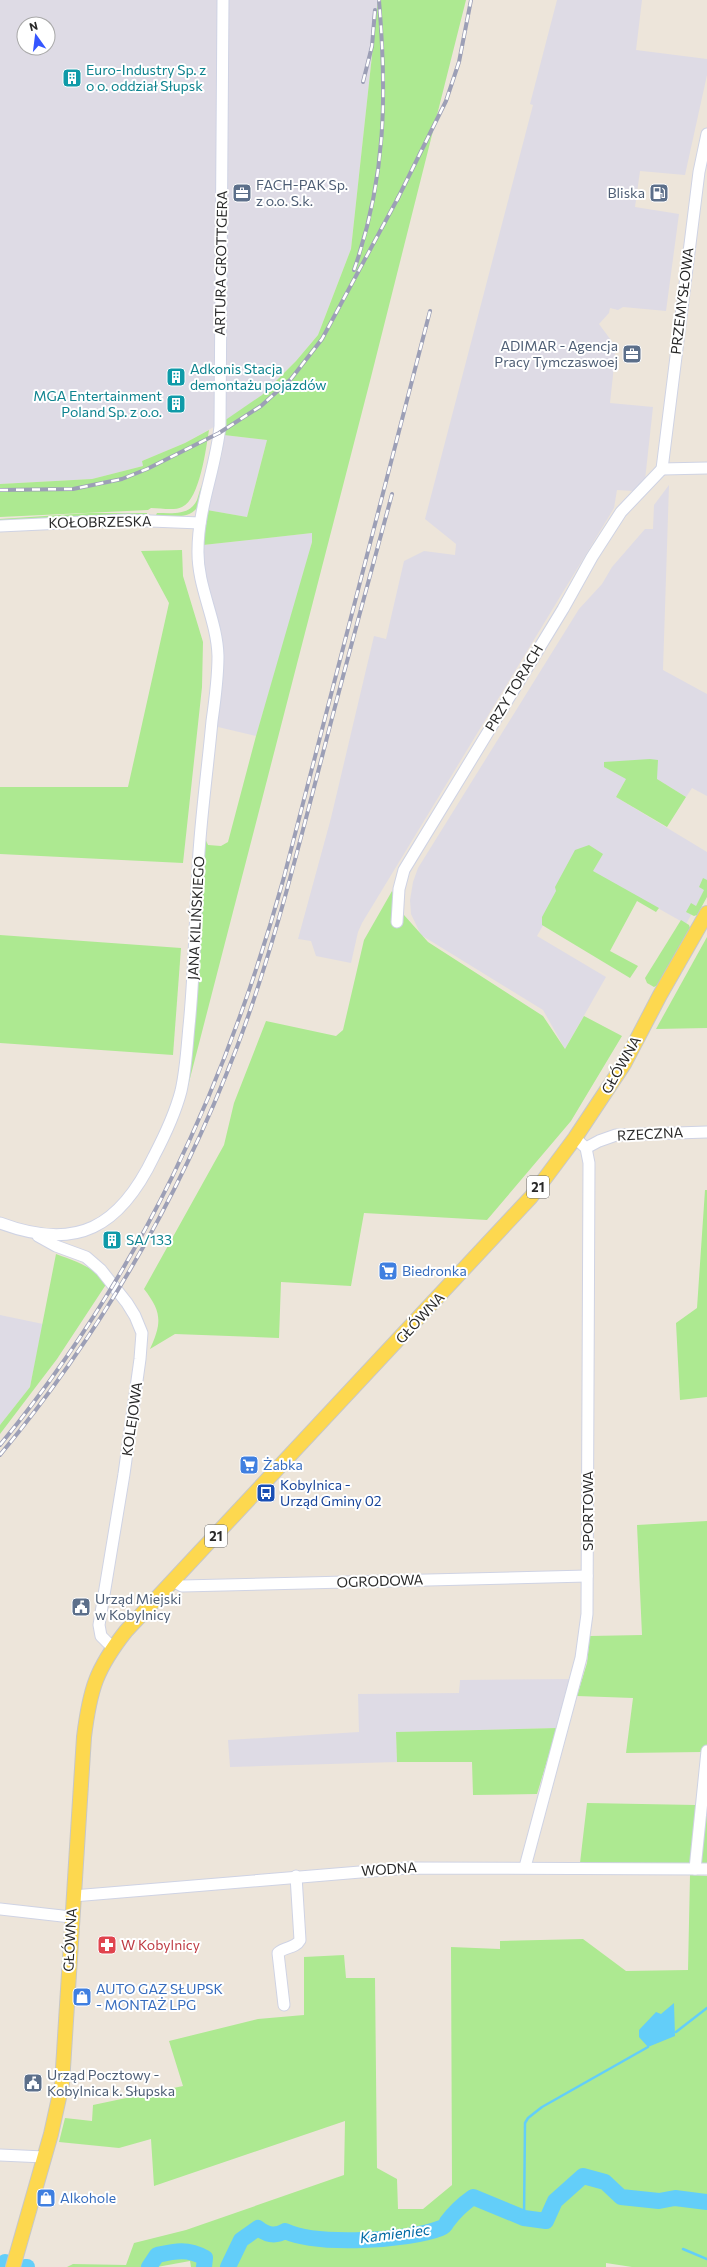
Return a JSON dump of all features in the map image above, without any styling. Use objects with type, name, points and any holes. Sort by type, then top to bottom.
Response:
[{"type":"main road","name":"GŁÓWNA","points":[[13,2267],[44,2158],[62,2084],[71,1917],[84,1737],[88,1701],[94,1681],[112,1648],[126,1631],[531,1197],[576,1138],[624,1064],[660,995],[707,913]]},
{"type":"street","name":"ARTURA GROTTGERA","points":[[200,523],[213,469],[220,417],[223,0]]},
{"type":"street","name":"PRZEMYSŁOWA","points":[[662,469],[699,172],[707,134]]},
{"type":"street","points":[[662,469],[707,468]]},
{"type":"street","name":"PRZY TORACH","points":[[397,922],[399,889],[404,870],[563,609],[592,556],[622,512],[662,469]]},
{"type":"street","name":"KOŁOBRZESKA","points":[[0,526],[126,520],[200,523]]},
{"type":"street","name":"JANA KILIŃSKIEGO","points":[[36,1234],[63,1235],[86,1230],[106,1220],[124,1206],[138,1188],[149,1166],[172,1119],[181,1091],[192,990],[199,852],[218,658],[214,628],[199,570],[200,523]]},
{"type":"street","name":"RZECZNA","points":[[586,1148],[599,1141],[616,1135],[707,1132]]},
{"type":"street","points":[[576,1138],[586,1148]]},
{"type":"street","name":"SPORTOWA","points":[[525,1867],[581,1658],[587,1614],[589,1163],[586,1148]]},
{"type":"street","points":[[0,1223],[36,1234]]},
{"type":"street","name":"KOLEJOWA","points":[[36,1234],[56,1246],[91,1261],[108,1277],[127,1303],[140,1326],[142,1333],[140,1360],[125,1466],[100,1626],[101,1636],[112,1648]]},
{"type":"street","name":"OGRODOWA","points":[[174,1581],[182,1586],[587,1576]]},
{"type":"street","points":[[694,1869],[707,1751]]},
{"type":"street","name":"WODNA","points":[[73,1896],[296,1876],[408,1868],[525,1867],[707,1870]]},
{"type":"street","points":[[284,2005],[278,1953],[280,1950],[294,1946],[300,1940],[296,1876]]},
{"type":"street","points":[[0,1909],[71,1917]]},
{"type":"street","points":[[0,2155],[44,2158]]},
{"type":"shaded area","points":[[0,0],[378,0],[351,249],[318,335],[296,361],[262,395],[230,418],[185,443],[142,461],[143,466],[92,479],[0,484]]},
{"type":"shaded area","points":[[557,0],[642,0],[636,50],[707,59],[707,75],[685,175],[640,171],[635,207],[679,214],[666,311],[623,307],[618,310],[610,308],[609,313],[599,324],[616,347],[610,403],[653,407],[645,480],[633,491],[617,490],[614,508],[362,923],[358,932],[351,963],[316,956],[311,941],[298,939],[331,818],[374,636],[386,639],[404,561],[424,551],[455,555],[456,544],[425,519],[533,105],[530,104]]},
{"type":"shaded area","points":[[224,435],[267,440],[247,517],[207,510],[222,455]]},
{"type":"shaded area","points":[[669,485],[663,670],[707,694],[707,796],[692,788],[686,797],[634,765],[616,797],[707,852],[707,886],[686,924],[592,871],[602,854],[589,845],[537,936],[606,977],[565,1049],[543,1010],[421,935],[411,914],[410,900],[413,882],[418,868],[579,609],[602,584],[612,567],[645,529],[653,529],[654,505]]},
{"type":"shaded area","points":[[312,533],[312,542],[296,601],[256,736],[218,727],[217,723],[224,659],[222,634],[205,575],[203,545]]},
{"type":"shaded area","points":[[0,1315],[43,1324],[30,1387],[0,1425]]},
{"type":"shaded area","points":[[572,1679],[557,1728],[396,1732],[397,1762],[230,1767],[228,1740],[359,1732],[358,1694],[459,1693],[460,1680]]},
{"type":"green space","points":[[378,0],[466,0],[370,381],[187,1090],[198,978],[205,838],[208,845],[221,846],[228,842],[256,736],[312,542],[312,533],[203,545],[207,510],[247,517],[267,440],[224,435],[224,421],[262,395],[296,361],[318,335],[351,249]]},
{"type":"green space","points":[[209,430],[198,484],[188,502],[182,507],[171,509],[151,508],[148,510],[0,517],[0,484],[92,479],[143,466],[142,461],[185,443]]},
{"type":"green space","points":[[203,483],[197,508],[193,512],[183,516],[156,515],[157,513],[174,513],[190,509],[197,500]]},
{"type":"green space","points":[[89,513],[147,513],[147,515],[124,514],[0,522],[0,519]]},
{"type":"green space","points":[[182,550],[183,576],[203,642],[202,687],[183,863],[0,854],[0,787],[128,787],[169,603],[141,551]]},
{"type":"green space","points":[[650,759],[658,760],[657,779],[686,797],[667,827],[616,797],[626,779],[604,767],[604,762]]},
{"type":"green space","points":[[589,845],[603,854],[593,871],[659,908],[656,912],[637,901],[610,951],[638,966],[630,978],[542,925],[542,917],[556,891],[555,887],[575,850]]},
{"type":"green space","points":[[703,878],[707,880],[707,897],[697,915],[694,916],[686,912],[691,903],[696,906],[704,890],[699,887]]},
{"type":"green space","points":[[392,891],[404,915],[428,942],[543,1016],[565,1049],[584,1016],[622,1036],[571,1121],[487,1220],[364,1213],[351,1286],[281,1282],[279,1338],[175,1334],[150,1349],[157,1332],[158,1318],[154,1304],[144,1289],[224,1145],[234,1103],[266,1021],[336,1036],[343,1030],[364,940]]},
{"type":"green space","points":[[681,920],[689,925],[690,928],[658,985],[654,987],[647,983],[645,978]]},
{"type":"green space","points":[[0,935],[181,948],[173,1055],[0,1043]]},
{"type":"green space","points":[[707,937],[707,1028],[656,1029]]},
{"type":"green space","points":[[705,1190],[707,1190],[707,1397],[680,1400],[676,1323],[697,1308]]},
{"type":"green space","points":[[56,1254],[90,1269],[102,1277],[107,1283],[57,1359],[0,1434],[0,1425],[30,1387]]},
{"type":"green space","points":[[707,1521],[707,1863],[580,1863],[587,1803],[696,1805],[701,1752],[626,1753],[633,1698],[577,1696],[587,1663],[590,1636],[642,1635],[637,1525]]},
{"type":"green space","points":[[557,1728],[537,1794],[473,1795],[472,1762],[397,1762],[396,1732]]},
{"type":"green space","points":[[690,1875],[707,1876],[707,2267],[632,2267],[606,2263],[606,2267],[191,2267],[190,2261],[157,2267],[67,2267],[73,2264],[126,2265],[134,2243],[186,2230],[344,2175],[345,2121],[154,2186],[151,2139],[119,2148],[59,2142],[65,2118],[92,2121],[93,2105],[183,2086],[169,2041],[258,2019],[304,2015],[304,1957],[344,1955],[346,1978],[375,1978],[377,2168],[397,2179],[398,2209],[423,2209],[452,2185],[451,1947],[500,1949],[500,1941],[583,1939],[626,1971],[688,1970]]},
{"type":"water","points":[[674,2003],[675,2036],[648,2047],[639,2037],[639,2030],[656,2012],[661,2014]]},
{"type":"waterway","points":[[676,2032],[707,2008]]},
{"type":"waterway","points":[[524,2218],[525,2123],[528,2118],[542,2107],[648,2047]]},
{"type":"waterway","name":"Kamieniec","points":[[228,2267],[241,2240],[258,2228],[274,2235],[285,2231],[300,2236],[318,2239],[363,2240],[407,2236],[442,2228],[456,2211],[473,2197],[524,2218],[546,2221],[555,2201],[583,2176],[605,2182],[621,2197],[659,2201],[675,2198],[707,2202]]},
{"type":"waterway","points":[[683,2249],[707,2259]]},
{"type":"waterway","name":"Kamieniec","points":[[149,2267],[157,2255],[181,2251],[193,2253],[205,2258],[204,2267]]},
{"type":"waterway","name":"Kamieniec","points":[[0,2267],[5,2262]]},
{"type":"railway","points":[[354,270],[365,236],[373,202],[382,136],[383,70],[379,0]]},
{"type":"railway","points":[[397,200],[446,101],[459,62],[471,0]]},
{"type":"railway","points":[[363,82],[372,46],[375,10]]},
{"type":"railway","points":[[0,490],[73,489],[122,479],[147,469],[219,433],[261,406],[291,379],[322,339],[399,196]]},
{"type":"railway","points":[[0,1445],[50,1381],[95,1314],[136,1246],[172,1176],[205,1104],[235,1031],[261,955],[284,877],[430,311]]},
{"type":"railway","points":[[0,1455],[37,1408],[105,1311],[164,1209],[191,1156],[215,1102],[250,1011],[273,938],[392,494]]},
{"type":"place","name":"Euro-Industry Sp. z o o. oddział Słupsk","points":[[72,78]]},
{"type":"place","name":"FACH-PAK Sp. z o.o. S.k.","points":[[242,193]]},
{"type":"place","name":"Bliska","points":[[659,193]]},
{"type":"place","name":"ADIMAR - Agencja Pracy Tymczaswoej","points":[[632,354]]},
{"type":"place","name":"Adkonis Stacja demontażu pojazdów","points":[[176,377]]},
{"type":"place","name":"MGA Entertainment Poland Sp. z o.o.","points":[[176,404]]},
{"type":"place","name":"SA/133","points":[[112,1240]]},
{"type":"place","name":"Biedronka","points":[[388,1271]]},
{"type":"place","name":"Żabka","points":[[249,1465]]},
{"type":"place","name":"Kobylnica - Urząd Gminy 02","points":[[266,1493]]},
{"type":"place","name":"Urząd Miejski w Kobylnicy","points":[[81,1607]]},
{"type":"place","name":"W Kobylnicy","points":[[107,1945]]},
{"type":"place","name":"AUTO GAZ SŁUPSK - MONTAŻ LPG","points":[[82,1997]]},
{"type":"place","name":"Urząd Pocztowy - Kobylnica k. Słupska","points":[[33,2083]]},
{"type":"place","name":"Alkohole","points":[[46,2198]]}]
